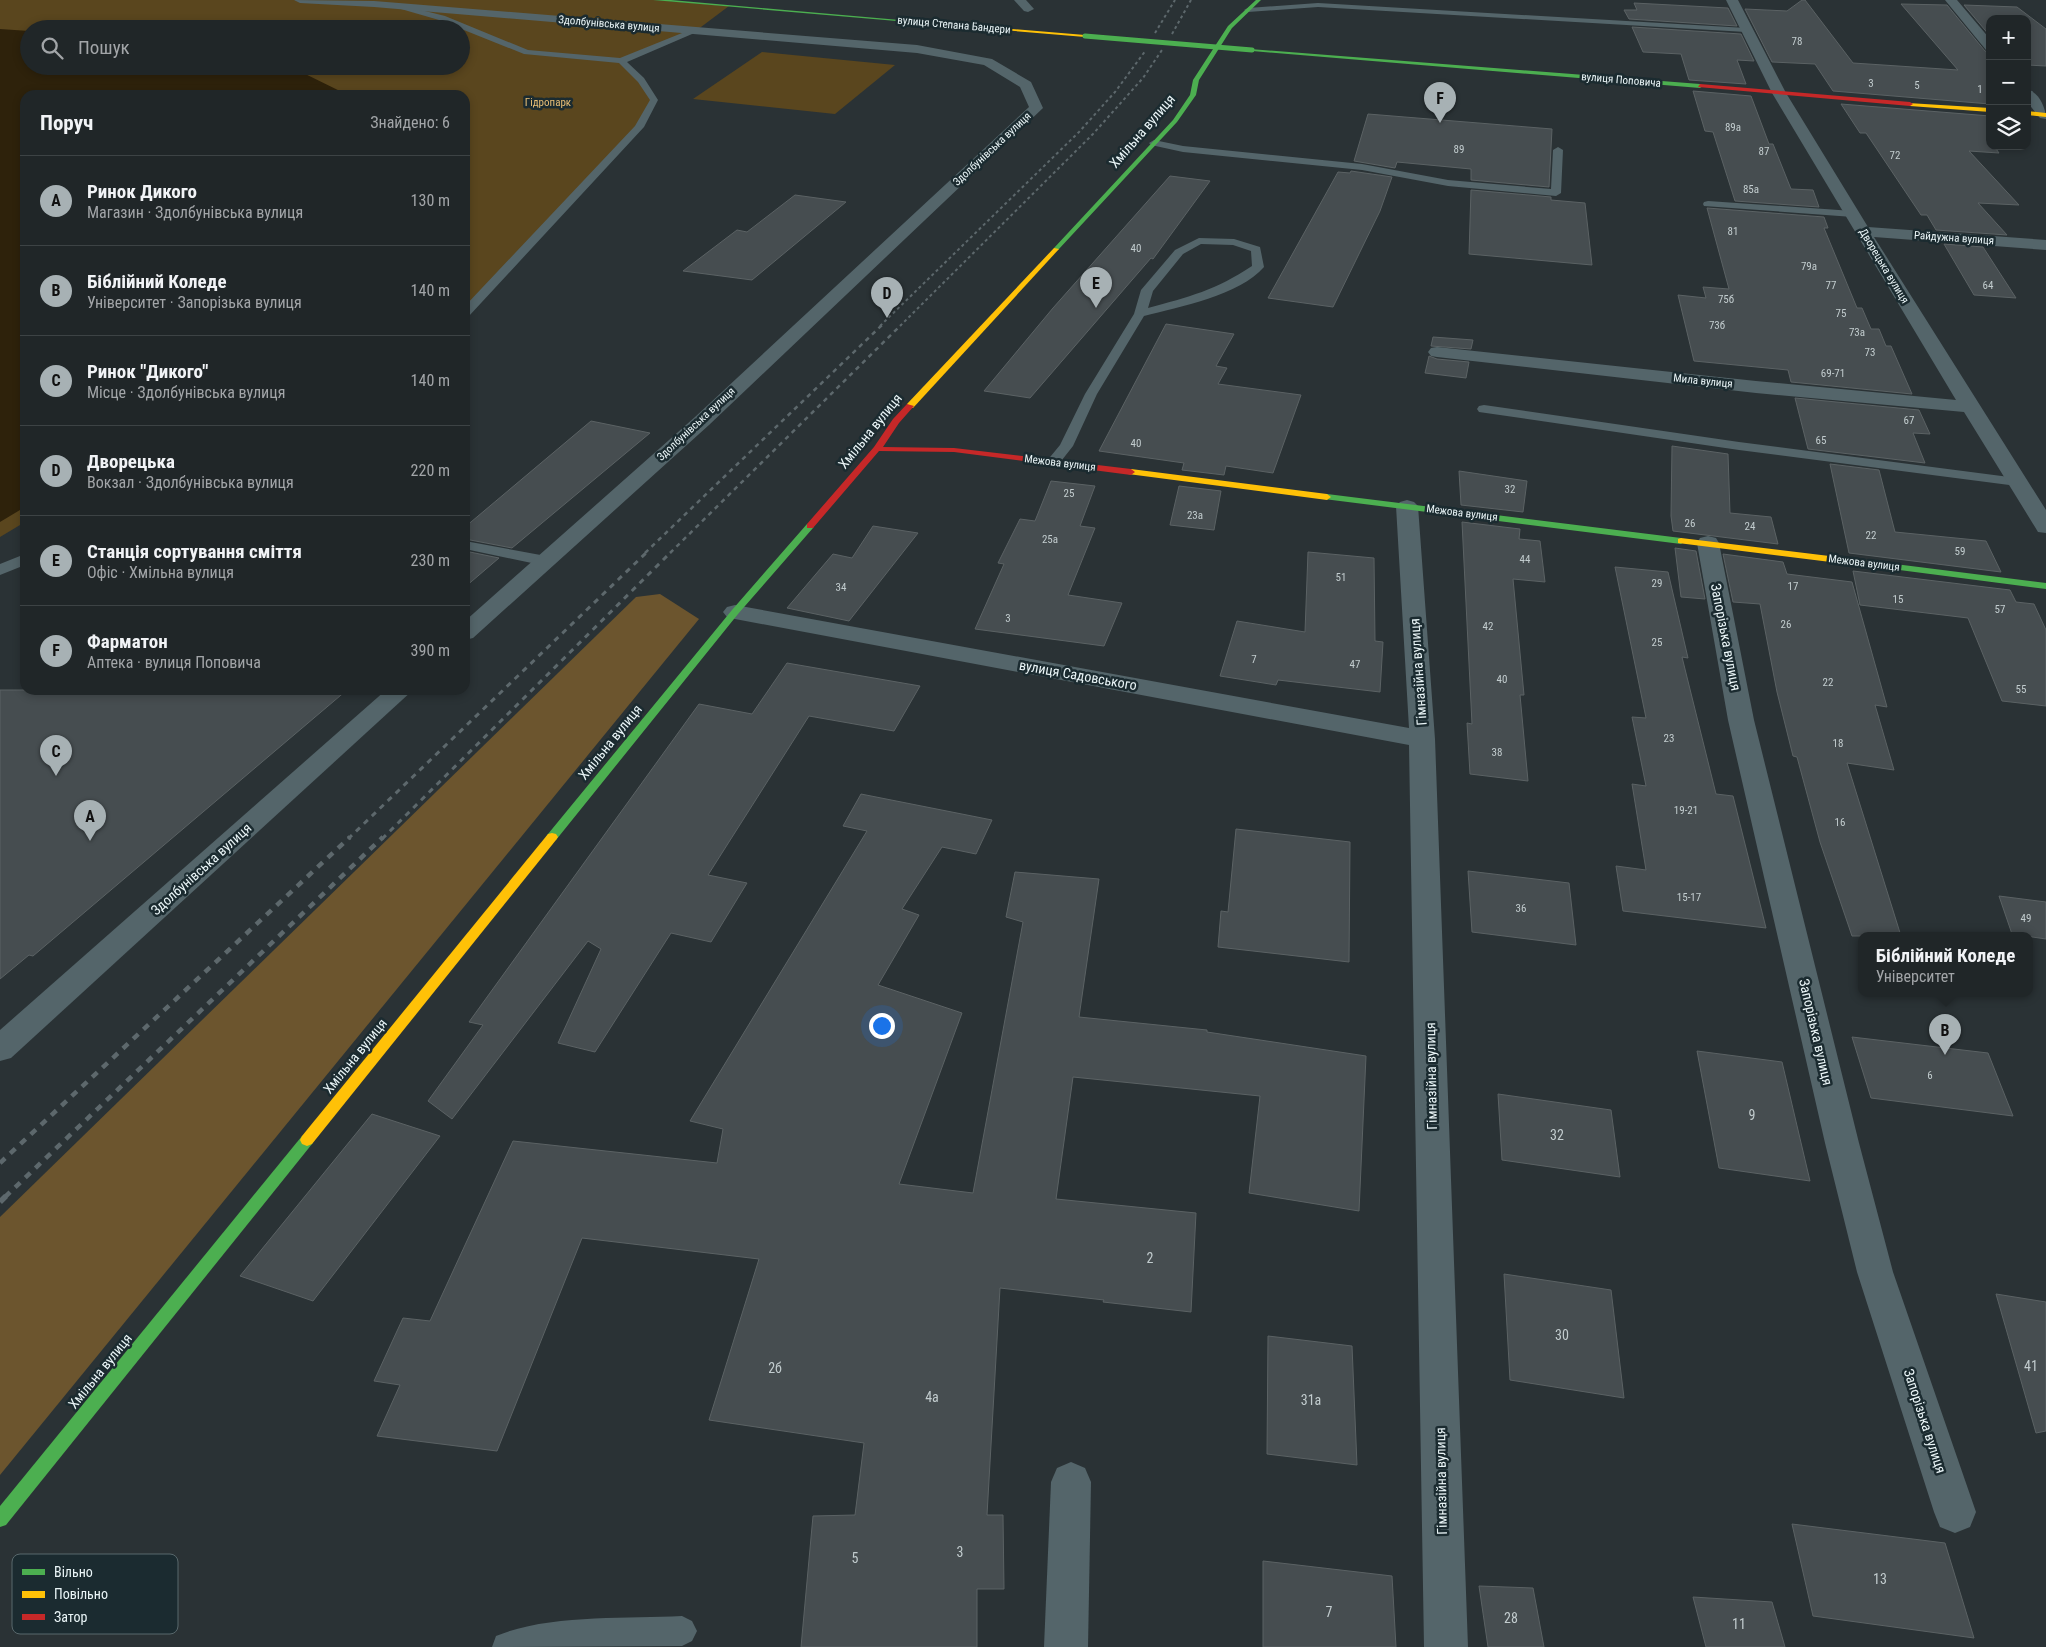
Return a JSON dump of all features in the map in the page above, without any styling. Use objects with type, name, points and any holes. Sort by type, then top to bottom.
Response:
[{"type":"street","name":"Здолбунівська вулиця","points":[[300,0],[374,4],[917,49],[988,62],[1026,86],[1036,108],[702,421],[470,629]]},
{"type":"street","name":"Здолбунівська вулиця","points":[[353,0],[374,4]]},
{"type":"street","name":"вулиця Степана Бандери","points":[[655,0],[1252,50]]},
{"type":"street","points":[[1020,0],[1028,10]]},
{"type":"street","name":"Хмільна вулиця","points":[[0,1519],[735,612],[877,449],[896,421],[1175,121],[1193,94],[1196,80],[1230,27],[1259,0]]},
{"type":"street","name":"Дворецька вулиця","points":[[1732,0],[1780,94],[1970,407],[2046,527]]},
{"type":"street","points":[[1951,0],[1986,42]]},
{"type":"street","name":"вулиця Поповича","points":[[1252,50],[1986,110]]},
{"type":"street","points":[[2031,98],[2046,115]]},
{"type":"street","points":[[2031,113],[2046,115]]},
{"type":"street","name":"Райдужна вулиця","points":[[1862,231],[2046,244]]},
{"type":"street","name":"Мила вулиця","points":[[1437,352],[1756,387],[1970,407]]},
{"type":"street","name":"Межова вулиця","points":[[877,449],[954,450],[2046,586]]},
{"type":"street","name":"Гімназійна вулиця","points":[[1407,506],[1422,738],[1446,1647]]},
{"type":"street","name":"Запорізька вулиця","points":[[1708,543],[1741,720],[1847,1162],[1876,1272],[1955,1512]]},
{"type":"street","name":"вулиця Садовського","points":[[735,612],[1422,738]]},
{"type":"street","name":"Здолбунівська вулиця","points":[[0,1049],[395,695]]},
{"type":"street","points":[[1066,1647],[1071,1482]]},
{"type":"lane","points":[[1248,10],[1318,5],[1746,30]]},
{"type":"lane","points":[[404,7],[447,20]]},
{"type":"lane","points":[[470,29],[527,52],[621,61],[695,31]]},
{"type":"lane","points":[[470,309],[640,127],[654,100],[641,80],[621,61]]},
{"type":"lane","points":[[1154,143],[1183,149],[1362,167],[1448,183],[1556,193],[1558,150]]},
{"type":"lane","points":[[1708,204],[1853,214]]},
{"type":"lane","points":[[1053,462],[1066,446],[1091,394],[1140,314],[1147,290],[1179,252],[1199,241],[1234,242],[1256,249],[1258,267],[1236,282],[1204,297],[1140,314]]},
{"type":"lane","points":[[1484,409],[1739,446],[2017,482]]},
{"type":"lane","points":[[470,546],[546,561]]},
{"type":"lane","points":[[0,570],[20,561]]},
{"type":"lane","points":[[507,1647],[562,1636],[682,1631]]},
{"type":"green space","name":"Гідропарк","points":[[0,0],[655,0],[729,6],[701,27],[621,61],[654,100],[639,127],[470,308],[470,90],[20,90],[20,525],[0,537]]},
{"type":"green space","points":[[762,52],[895,65],[835,114],[693,99]]},
{"type":"shaded area","points":[[0,29],[20,30],[20,75],[307,75],[338,90],[20,90],[20,510],[0,522]]},
{"type":"shaded area","points":[[660,594],[699,619],[0,1475],[0,1217],[636,597]]},
{"type":"building","points":[[1802,0],[1805,0],[1853,63],[1958,70],[1901,4],[1947,5],[1986,51],[1986,104],[1833,91],[1815,64],[1772,62],[1745,9],[1787,11]]},
{"type":"building","points":[[1634,3],[1728,8],[1737,26],[1629,19],[1624,10],[1637,10]]},
{"type":"building","points":[[1964,5],[2017,7],[2028,15],[1986,15],[1986,31]]},
{"type":"building","points":[[2031,18],[2046,29],[2046,66],[2031,65]]},
{"type":"building","points":[[1632,27],[1741,34],[1754,61],[1737,60],[1746,84],[1689,80],[1681,54],[1643,52]]},
{"type":"building","points":[[1693,91],[1751,96],[1769,144],[1773,144],[1791,189],[1813,190],[1819,207],[1735,201],[1713,132],[1705,131]]},
{"type":"building","points":[[1841,104],[1986,116],[1986,150],[1997,150],[1999,153],[1969,151],[2019,205],[1978,203],[2007,235],[1936,230],[1927,215],[1921,215],[1866,133],[1860,133]]},
{"type":"building","points":[[1368,114],[1552,129],[1549,187],[1471,180],[1471,169],[1397,162],[1395,168],[1354,161]]},
{"type":"building","points":[[1351,171],[1392,177],[1380,211],[1333,307],[1268,298],[1338,172],[1350,173]]},
{"type":"building","points":[[1170,176],[1210,181],[1153,259],[1151,258],[1030,398],[984,391],[1053,308]]},
{"type":"building","points":[[1471,190],[1551,197],[1551,200],[1585,203],[1592,265],[1469,254]]},
{"type":"building","points":[[795,195],[846,202],[752,280],[683,271],[737,230],[747,232]]},
{"type":"building","points":[[1707,208],[1824,217],[1828,228],[1824,228],[1857,308],[1862,308],[1871,329],[1879,329],[1886,346],[1891,346],[1912,394],[1791,382],[1788,370],[1694,361],[1678,295],[1706,298],[1703,287],[1729,289]]},
{"type":"building","points":[[1944,244],[1983,247],[2016,298],[1974,295]]},
{"type":"building","points":[[1166,324],[1234,334],[1216,366],[1227,368],[1218,384],[1301,395],[1273,473],[1226,466],[1224,475],[1182,470],[1184,463],[1099,451]]},
{"type":"building","points":[[1433,337],[1473,340],[1471,349],[1431,346]]},
{"type":"building","points":[[1429,356],[1437,359],[1469,362],[1466,378],[1425,373]]},
{"type":"building","points":[[1795,398],[1919,410],[1930,434],[1913,433],[1925,463],[1808,449]]},
{"type":"building","points":[[591,421],[650,433],[512,548],[470,540],[470,523]]},
{"type":"building","points":[[1672,446],[1728,454],[1730,513],[1771,517],[1778,544],[1673,531],[1671,516]]},
{"type":"building","points":[[1830,464],[1879,470],[1895,532],[1986,541],[2001,572],[1849,553]]},
{"type":"building","points":[[1459,471],[1527,481],[1523,512],[1461,505]]},
{"type":"building","points":[[1051,481],[1095,486],[1080,526],[1095,528],[1068,595],[1122,603],[1104,646],[975,629],[1004,564],[998,563],[1020,519],[1035,521]]},
{"type":"building","points":[[1179,486],[1221,491],[1214,530],[1170,525]]},
{"type":"building","points":[[1462,522],[1520,529],[1519,539],[1540,541],[1545,582],[1513,579],[1524,695],[1520,695],[1528,781],[1470,774],[1467,723],[1472,724]]},
{"type":"building","points":[[873,526],[918,533],[849,621],[787,608],[833,554],[852,558]]},
{"type":"building","points":[[1675,548],[1696,551],[1705,599],[1681,597]]},
{"type":"building","points":[[470,552],[499,558],[470,583]]},
{"type":"building","points":[[1308,552],[1374,558],[1375,641],[1383,642],[1380,692],[1278,680],[1276,685],[1220,676],[1237,621],[1305,632]]},
{"type":"building","points":[[1723,554],[1783,562],[1787,574],[1852,582],[1887,707],[1875,705],[1894,770],[1847,763],[1900,932],[1858,932],[1858,936],[1852,936],[1820,842],[1797,757],[1793,756],[1777,692],[1760,604],[1733,602]]},
{"type":"building","points":[[1615,567],[1668,572],[1688,658],[1682,657],[1716,794],[1733,796],[1766,928],[1623,911],[1616,866],[1646,870],[1632,784],[1646,786],[1632,717],[1646,718]]},
{"type":"building","points":[[1853,571],[2010,590],[2016,602],[2034,604],[2046,630],[2046,706],[2002,701],[1968,618],[1860,605]]},
{"type":"building","points":[[787,663],[920,686],[894,731],[809,716],[708,875],[747,883],[711,942],[671,933],[595,1052],[558,1043],[601,949],[588,941],[452,1119],[428,1101],[483,1025],[469,1022],[699,704],[752,714]]},
{"type":"building","points":[[0,690],[20,690],[20,695],[341,695],[33,956],[29,955],[0,979]]},
{"type":"building","points":[[861,794],[992,820],[976,854],[942,847],[902,909],[919,915],[878,985],[962,1013],[899,1184],[973,1193],[1023,922],[1006,917],[1015,872],[1099,879],[1079,1017],[1207,1030],[1207,1032],[1366,1056],[1359,1211],[1249,1193],[1260,1096],[1073,1077],[1056,1199],[1196,1213],[1191,1312],[1000,1288],[987,1515],[1003,1515],[1004,1589],[977,1589],[977,1647],[801,1647],[813,1516],[855,1515],[864,1443],[709,1420],[759,1259],[582,1238],[497,1451],[377,1436],[400,1385],[374,1381],[403,1318],[430,1321],[513,1141],[717,1163],[723,1129],[690,1121],[867,831],[843,826]]},
{"type":"building","points":[[1236,829],[1350,842],[1349,962],[1218,947],[1221,911],[1228,912]]},
{"type":"building","points":[[1468,871],[1569,883],[1576,945],[1472,932]]},
{"type":"building","points":[[1999,896],[2046,902],[2046,939],[2033,937],[2033,932],[2011,932]]},
{"type":"building","points":[[1852,1037],[1988,1053],[2013,1116],[1871,1098]]},
{"type":"building","points":[[1697,1051],[1782,1062],[1810,1181],[1719,1168]]},
{"type":"building","points":[[1498,1094],[1611,1110],[1620,1177],[1502,1160]]},
{"type":"building","points":[[372,1114],[440,1136],[313,1301],[240,1276]]},
{"type":"building","points":[[1504,1274],[1611,1290],[1624,1398],[1510,1380]]},
{"type":"building","points":[[1996,1294],[2046,1302],[2046,1431],[2036,1433]]},
{"type":"building","points":[[1268,1336],[1352,1346],[1357,1465],[1267,1454]]},
{"type":"building","points":[[1792,1524],[1945,1543],[1974,1638],[1813,1616]]},
{"type":"building","points":[[1263,1561],[1392,1576],[1396,1647],[1263,1647]]},
{"type":"building","points":[[1479,1586],[1533,1588],[1544,1647],[1488,1647]]},
{"type":"building","points":[[1693,1597],[1772,1602],[1785,1647],[1706,1647]]},
{"type":"railway","points":[[1155,33],[1175,0]]},
{"type":"railway","points":[[1172,34],[1191,0]]},
{"type":"railway","points":[[880,326],[1079,132],[1115,92],[1146,50]]},
{"type":"railway","points":[[900,326],[1093,134],[1143,78],[1162,50]]},
{"type":"railway","points":[[645,553],[882,325]]},
{"type":"railway","points":[[670,553],[901,325]]},
{"type":"railway","points":[[348,839],[647,552]]},
{"type":"railway","points":[[382,839],[671,552]]},
{"type":"railway","points":[[0,1163],[350,837]]},
{"type":"railway","points":[[5,1197],[383,837]]},
{"type":"railway","points":[[0,1202],[5,1197]]},
{"type":"traffic: fast","points":[[655,0],[955,25]]},
{"type":"traffic: fast","points":[[1056,249],[1175,121],[1193,95],[1196,80],[1230,27],[1259,0]]},
{"type":"traffic: fast","points":[[1085,36],[1252,50]]},
{"type":"traffic: fast","points":[[1252,50],[1700,86]]},
{"type":"traffic: fast","points":[[1327,497],[1681,541]]},
{"type":"traffic: fast","points":[[552,837],[735,612],[810,526]]},
{"type":"traffic: fast","points":[[1887,566],[2046,586]]},
{"type":"traffic: fast","points":[[0,1519],[307,1140]]},
{"type":"traffic: slow","points":[[955,25],[1085,36]]},
{"type":"traffic: slow","points":[[1910,104],[1986,110]]},
{"type":"traffic: slow","points":[[2031,113],[2046,115]]},
{"type":"traffic: slow","points":[[910,406],[1056,249]]},
{"type":"traffic: slow","points":[[1131,472],[1327,497]]},
{"type":"traffic: slow","points":[[1681,541],[1887,566]]},
{"type":"traffic: slow","points":[[307,1140],[552,837]]},
{"type":"traffic: jam","points":[[1700,86],[1910,104]]},
{"type":"traffic: jam","points":[[810,526],[877,449],[896,421],[910,406]]},
{"type":"traffic: jam","points":[[877,449],[954,450],[1131,472]]},
{"type":"place","name":"Фарматон","points":[[1440,123]]},
{"type":"place","name":"Станція сортування сміття","points":[[1096,308]]},
{"type":"place","name":"Дворецька","points":[[887,318]]},
{"type":"place","name":"Ринок \"Дикого\"","points":[[56,776]]},
{"type":"place","name":"Ринок Дикого","points":[[90,841]]},
{"type":"place","name":"Біблійний Коледе","points":[[1945,1055]]}]
